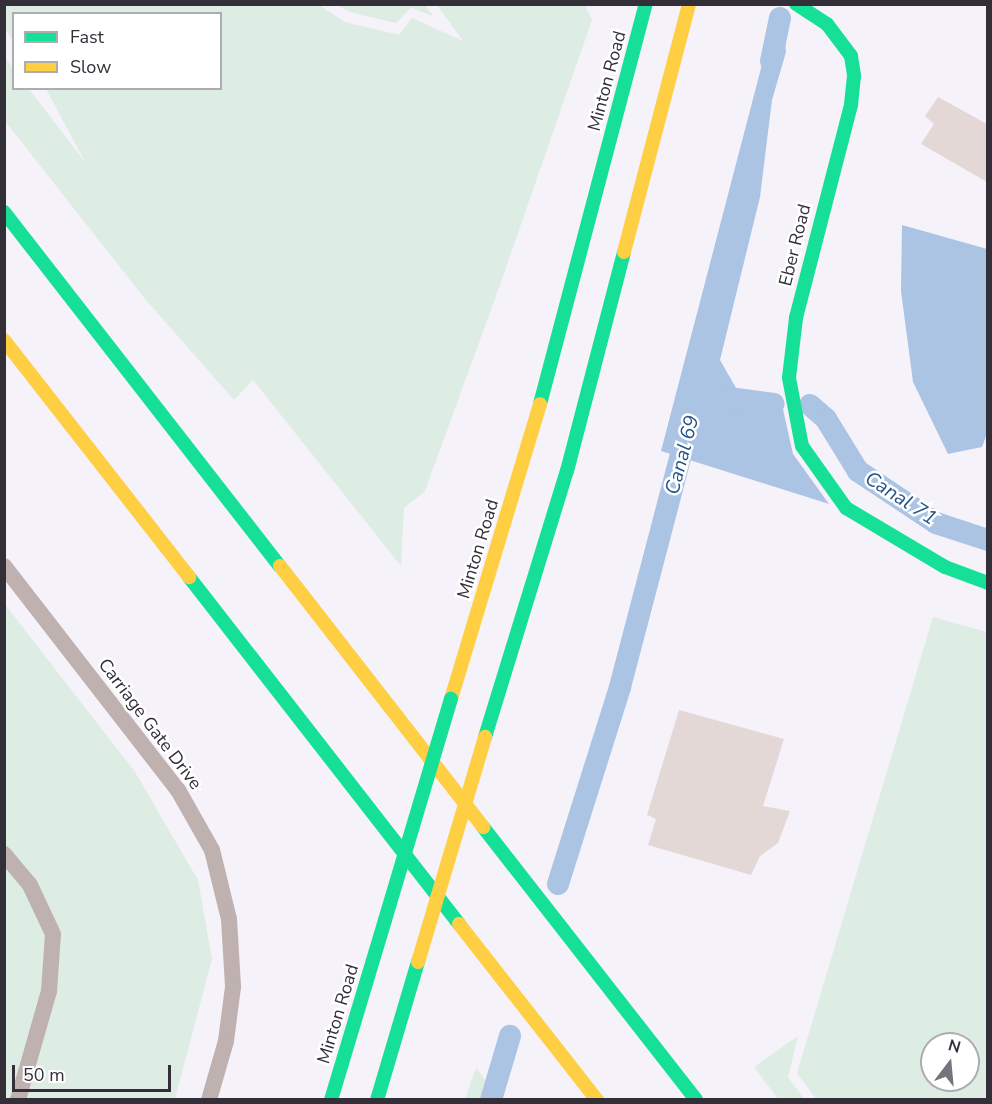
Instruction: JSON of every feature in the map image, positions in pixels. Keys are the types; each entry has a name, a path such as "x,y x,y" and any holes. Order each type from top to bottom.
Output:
{"main road":[{"name":"Minton Road","path":"331,1100 528,450 646,4"},
{"path":"377,1100 567,471 689,4"},
{"name":"Eber Road","path":"796,4 827,24 851,56 854,76 851,105 804,274 789,378 802,446 846,508 945,567 987,583"},
{"path":"4,212 696,1100"},
{"path":"4,340 597,1100"}],"street":[{"name":"Carriage Gate Drive","path":"4,566 178,790 212,850 229,919 233,987 226,1041 209,1100"},
{"path":"4,854 30,885 53,934 49,991 18,1100"}],"shaded area":[{"path":"5,4 319,5 345,22 399,35 412,18 463,41 437,5 585,5 592,20 500,285 425,491 404,508 401,566 253,380 234,400 145,299 5,121 5,57 12,68 12,90 30,90 85,162 47,90 222,90 222,12 12,12 12,40 5,29"},
{"path":"338,5 425,5 433,16 411,8 396,23 349,12"},
{"path":"4,603 135,772 198,880 212,959 175,1099 5,1099"},
{"path":"933,617 987,632 987,1099 816,1099 797,1073"},
{"path":"798,1036 788,1077 804,1099 778,1099 754,1067"},
{"path":"476,1068 501,1099 465,1099"}],"water":[{"path":"771,30 784,34 786,52 772,100 760,197 720,360 740,395 754,404 780,396 793,454 829,504 661,451"},
{"path":"902,225 987,249 988,431 982,447 948,454 913,382 901,291"}],"building":[{"path":"938,97 987,124 987,182 921,144 934,124 925,116"},
{"path":"679,710 784,739 763,806 790,811 778,843 760,856 751,875 648,845 656,819 647,815"}],"waterway":[{"name":"Canal 69","path":"771,61 780,18"},
{"name":"Canal 71","path":"721,397 774,404"},
{"name":"Canal 71","path":"810,405 826,419 858,471 936,523 988,540"},
{"name":"Canal 69","path":"558,884 620,687 688,427"},
{"name":"Canal 69","path":"491,1100 510,1036"}],"traffic: fast":[{"path":"540,404 646,4"},
{"path":"796,4 827,24 851,56 854,76 851,105 796,318 789,378 802,446 846,508 945,567 988,583"},
{"path":"4,212 280,566"},
{"path":"485,737 567,471 624,252"},
{"path":"189,577 459,924"},
{"path":"385,920 451,699"},
{"path":"483,827 696,1100"},
{"path":"331,1100 385,920"},
{"path":"377,1100 418,962"}],"traffic: slow":[{"path":"624,252 689,4"},
{"path":"4,340 189,577"},
{"path":"451,699 540,404"},
{"path":"280,566 483,827"},
{"path":"418,962 485,737"},
{"path":"459,924 597,1100"}]}
